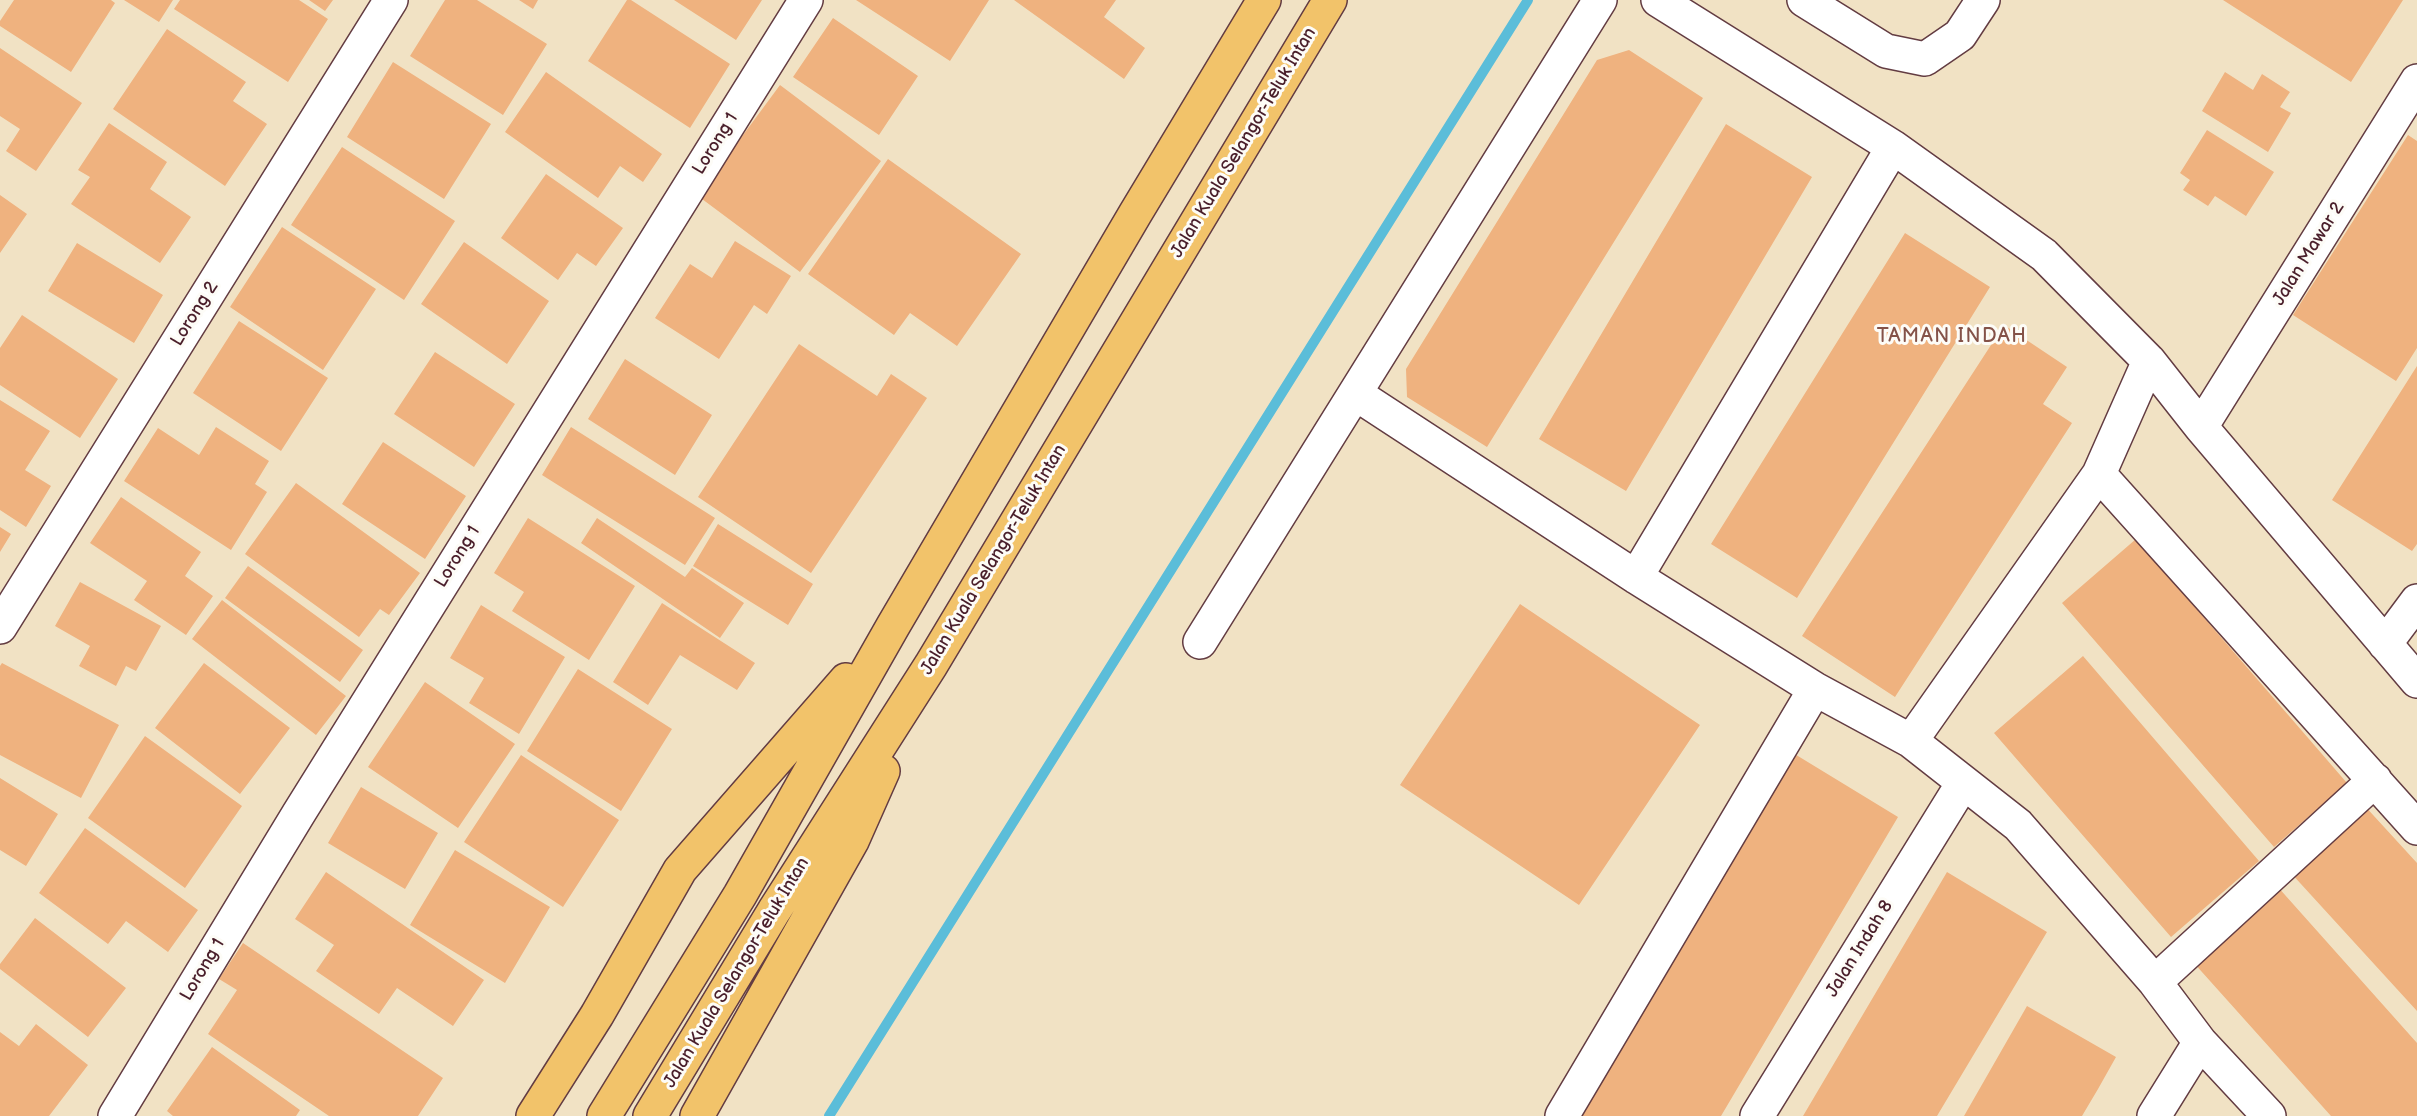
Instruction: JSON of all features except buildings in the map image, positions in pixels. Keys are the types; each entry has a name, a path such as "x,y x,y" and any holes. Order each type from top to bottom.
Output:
{"highway":[{"name":"Jalan Kuala Selangor-Teluk Intan","path":"604,1116 740,895 892,626 1264,0"},
{"name":"Jalan Kuala Selangor-Teluk Intan","path":"650,1116 774,911 931,666 1330,0"},
{"path":"533,1116 597,1015 680,870 892,626"},
{"path":"697,1116 852,841 931,666"}],"street":[{"name":"Lorong 2","path":"0,627 391,0"},
{"name":"Lorong 1","path":"115,1116 311,793 806,0"},
{"path":"1200,642 1600,0"},
{"path":"1658,0 1893,147 2044,255 2149,361 2201,427 2417,681"},
{"path":"1804,0 1886,51 1925,59 1960,36 1983,0"},
{"name":"Jalan Mawar 2","path":"2201,427 2406,121 2417,81"},
{"path":"1636,577 1893,147"},
{"path":"1911,741 2099,474 2149,361"},
{"path":"1356,394 1636,577 1815,689 1911,741 2018,825 2155,982 2200,1041 2269,1116"},
{"path":"2099,474 2417,828"},
{"path":"2385,644 2417,601"},
{"path":"1562,1116 1815,689"},
{"path":"2155,982 2375,780"},
{"name":"Jalan Indah 8","path":"1757,1116 1963,783"},
{"path":"2154,1116 2200,1041"}],"waterway":[{"path":"829,1116 1528,0"}],"district":[{"name":"TAMAN INDAH","path":"1952,337"}]}
